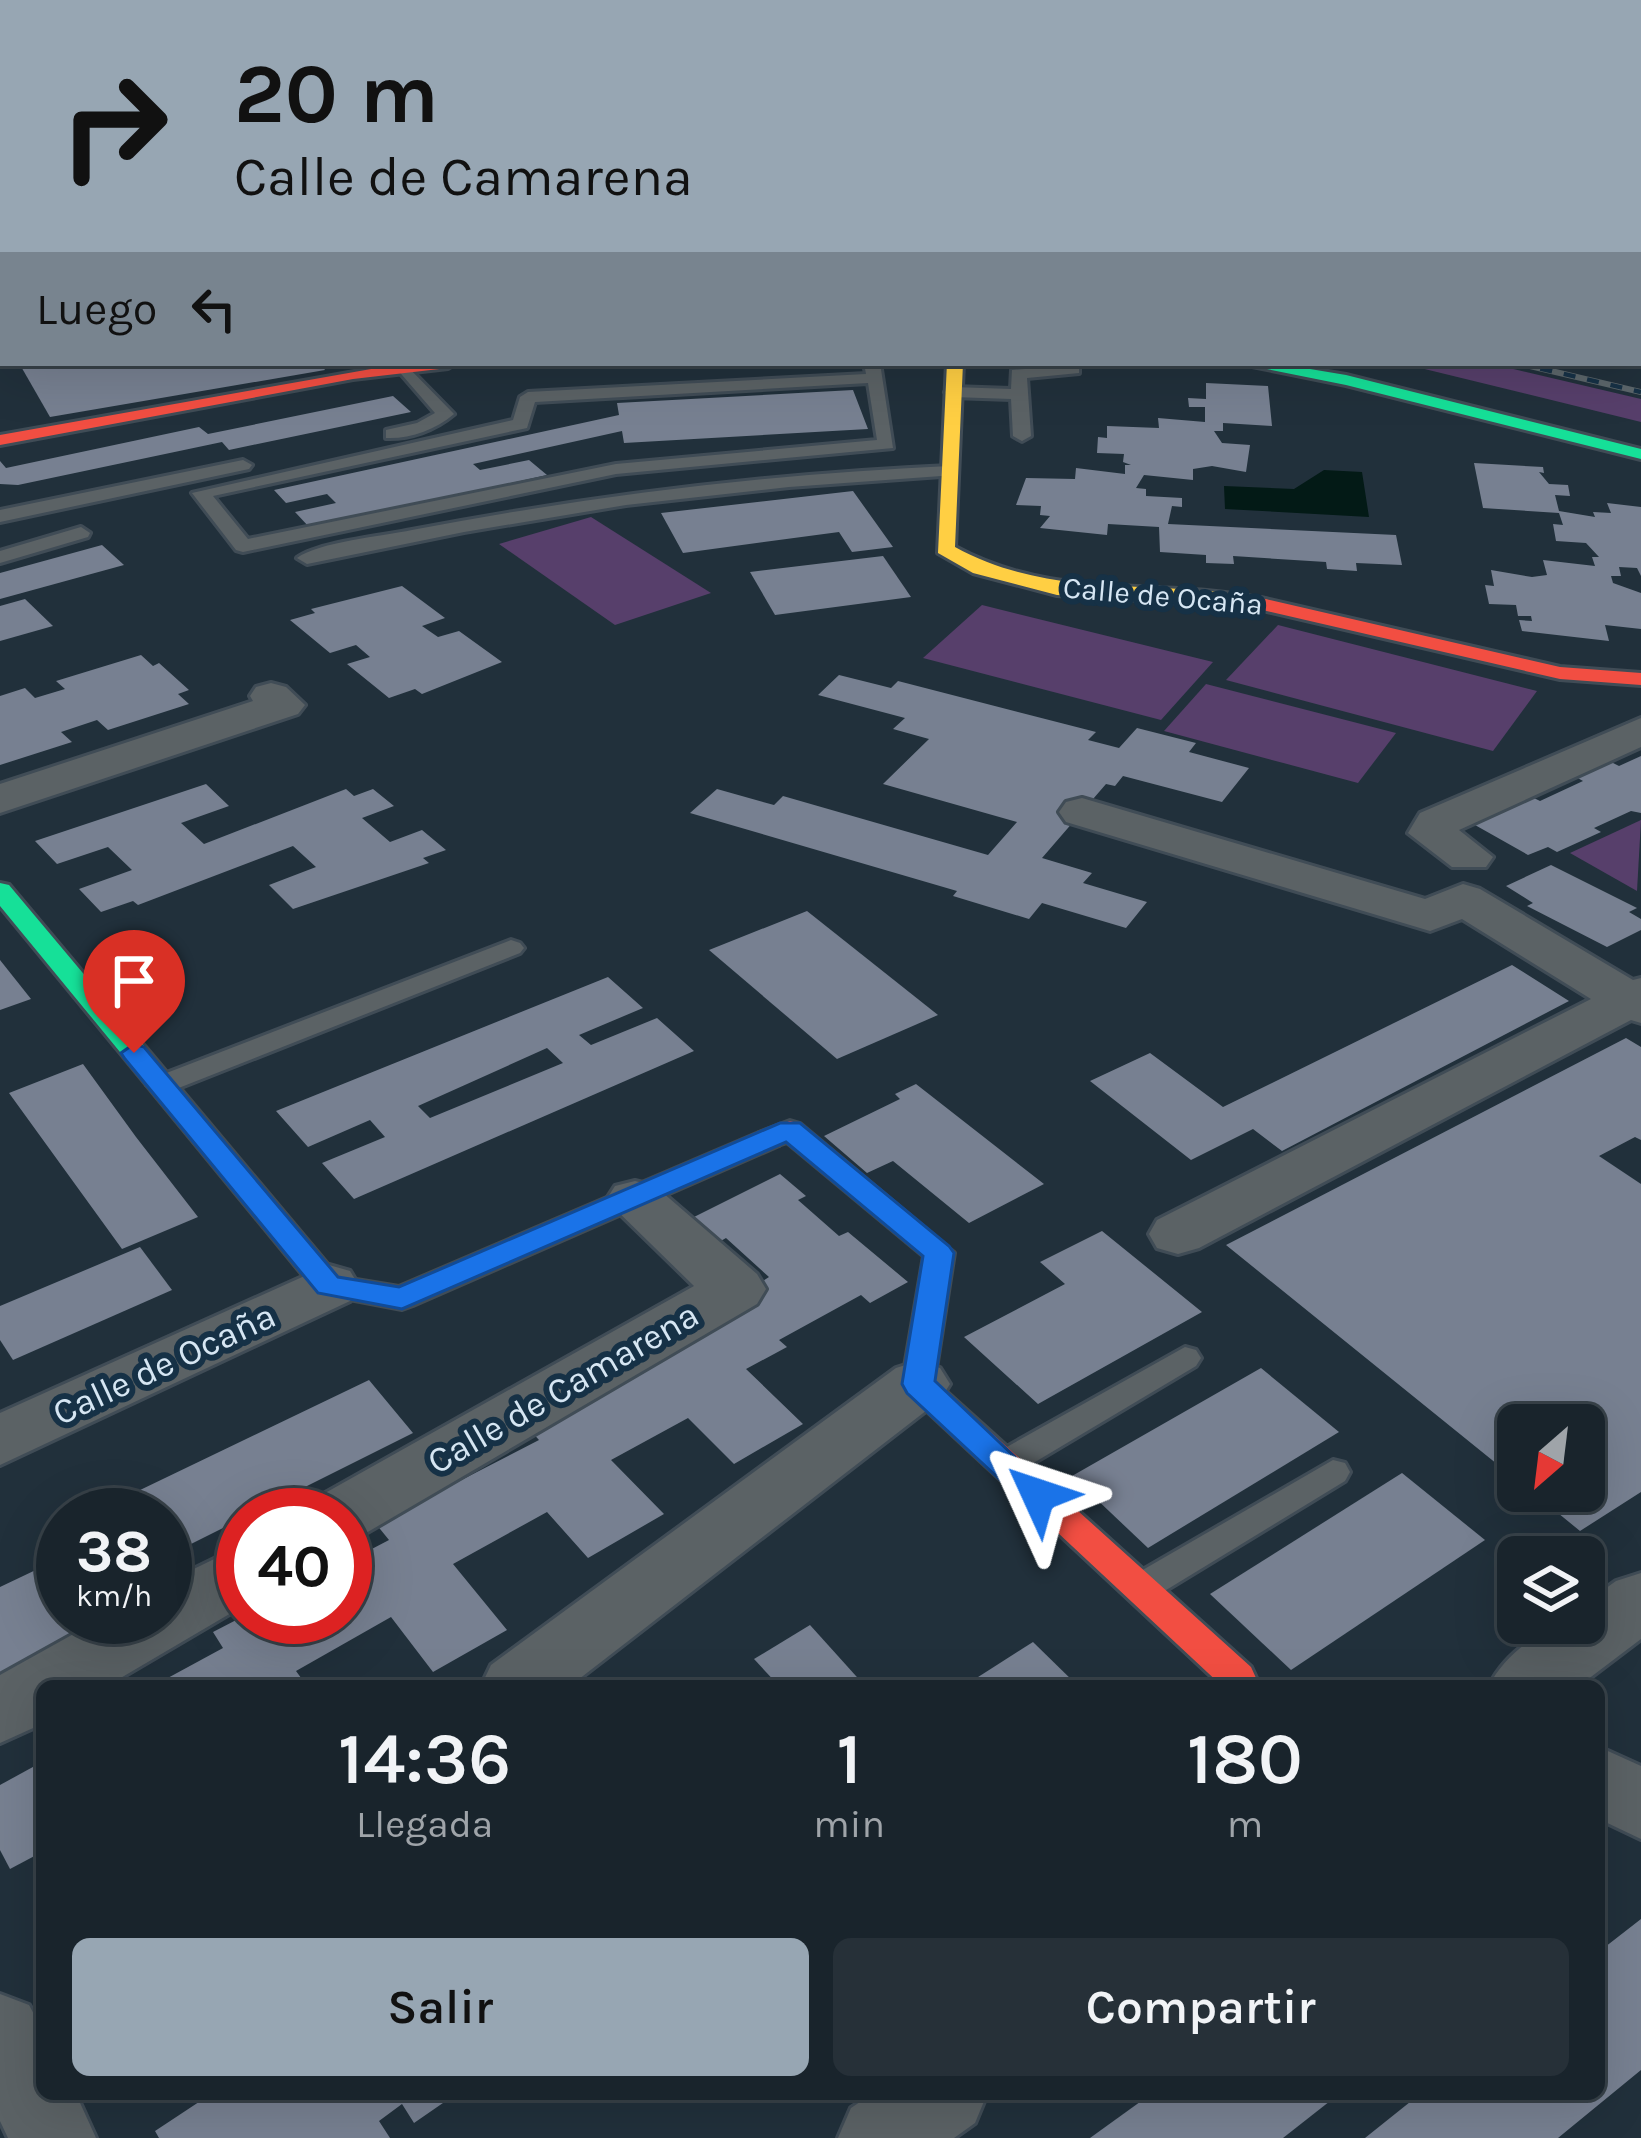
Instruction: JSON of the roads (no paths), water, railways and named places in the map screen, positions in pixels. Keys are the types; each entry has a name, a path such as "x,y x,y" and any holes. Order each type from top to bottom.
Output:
{"street":[{"path":"5,432 353,369 422,366"},
{"name":"Calle de Ocaña","path":"955,366 945,549 965,566 1003,579 1193,594 1283,608 1558,673 1609,681 1641,679"},
{"path":"1263,366 1346,380 1641,454"},
{"path":"0,800 283,704 271,696"},
{"path":"1469,857 1431,832 1436,823 1641,731"},
{"path":"1082,812 1430,916 1463,899 1637,1000"},
{"path":"0,890 328,1286 402,1298 790,1130 939,1253 918,1384 526,1680"},
{"path":"1178,1234 1637,1000"},
{"name":"Calle de Camarena","path":"372,1498 736,1289 634,1200"},
{"name":"Calle de Ocaña","path":"0,1441 328,1286"},
{"path":"918,1384 1238,1678"},
{"path":"1533,1680 1641,1600"},
{"path":"55,1680 118,1644"},
{"path":"0,1712 36,1691"},
{"path":"1605,1783 1641,1806"},
{"path":"16,2033 36,2091"},
{"path":"39,2100 52,2138"},
{"path":"881,2138 936,2100"}],"lane":[{"path":"0,516 423,427 445,414 404,368"},
{"path":"873,370 887,443 616,469 243,546 201,493 521,424 528,397 873,370"},
{"path":"1022,436 1018,374 1073,370"},
{"path":"953,392 1019,394"},
{"path":"307,558 515,516 884,473 949,471"},
{"path":"0,557 81,533"},
{"path":"161,1085 511,948"},
{"path":"1004,1464 1185,1358"},
{"path":"1140,1588 1333,1472"}],"railway":[{"path":"1530,366 1641,392"}]}
